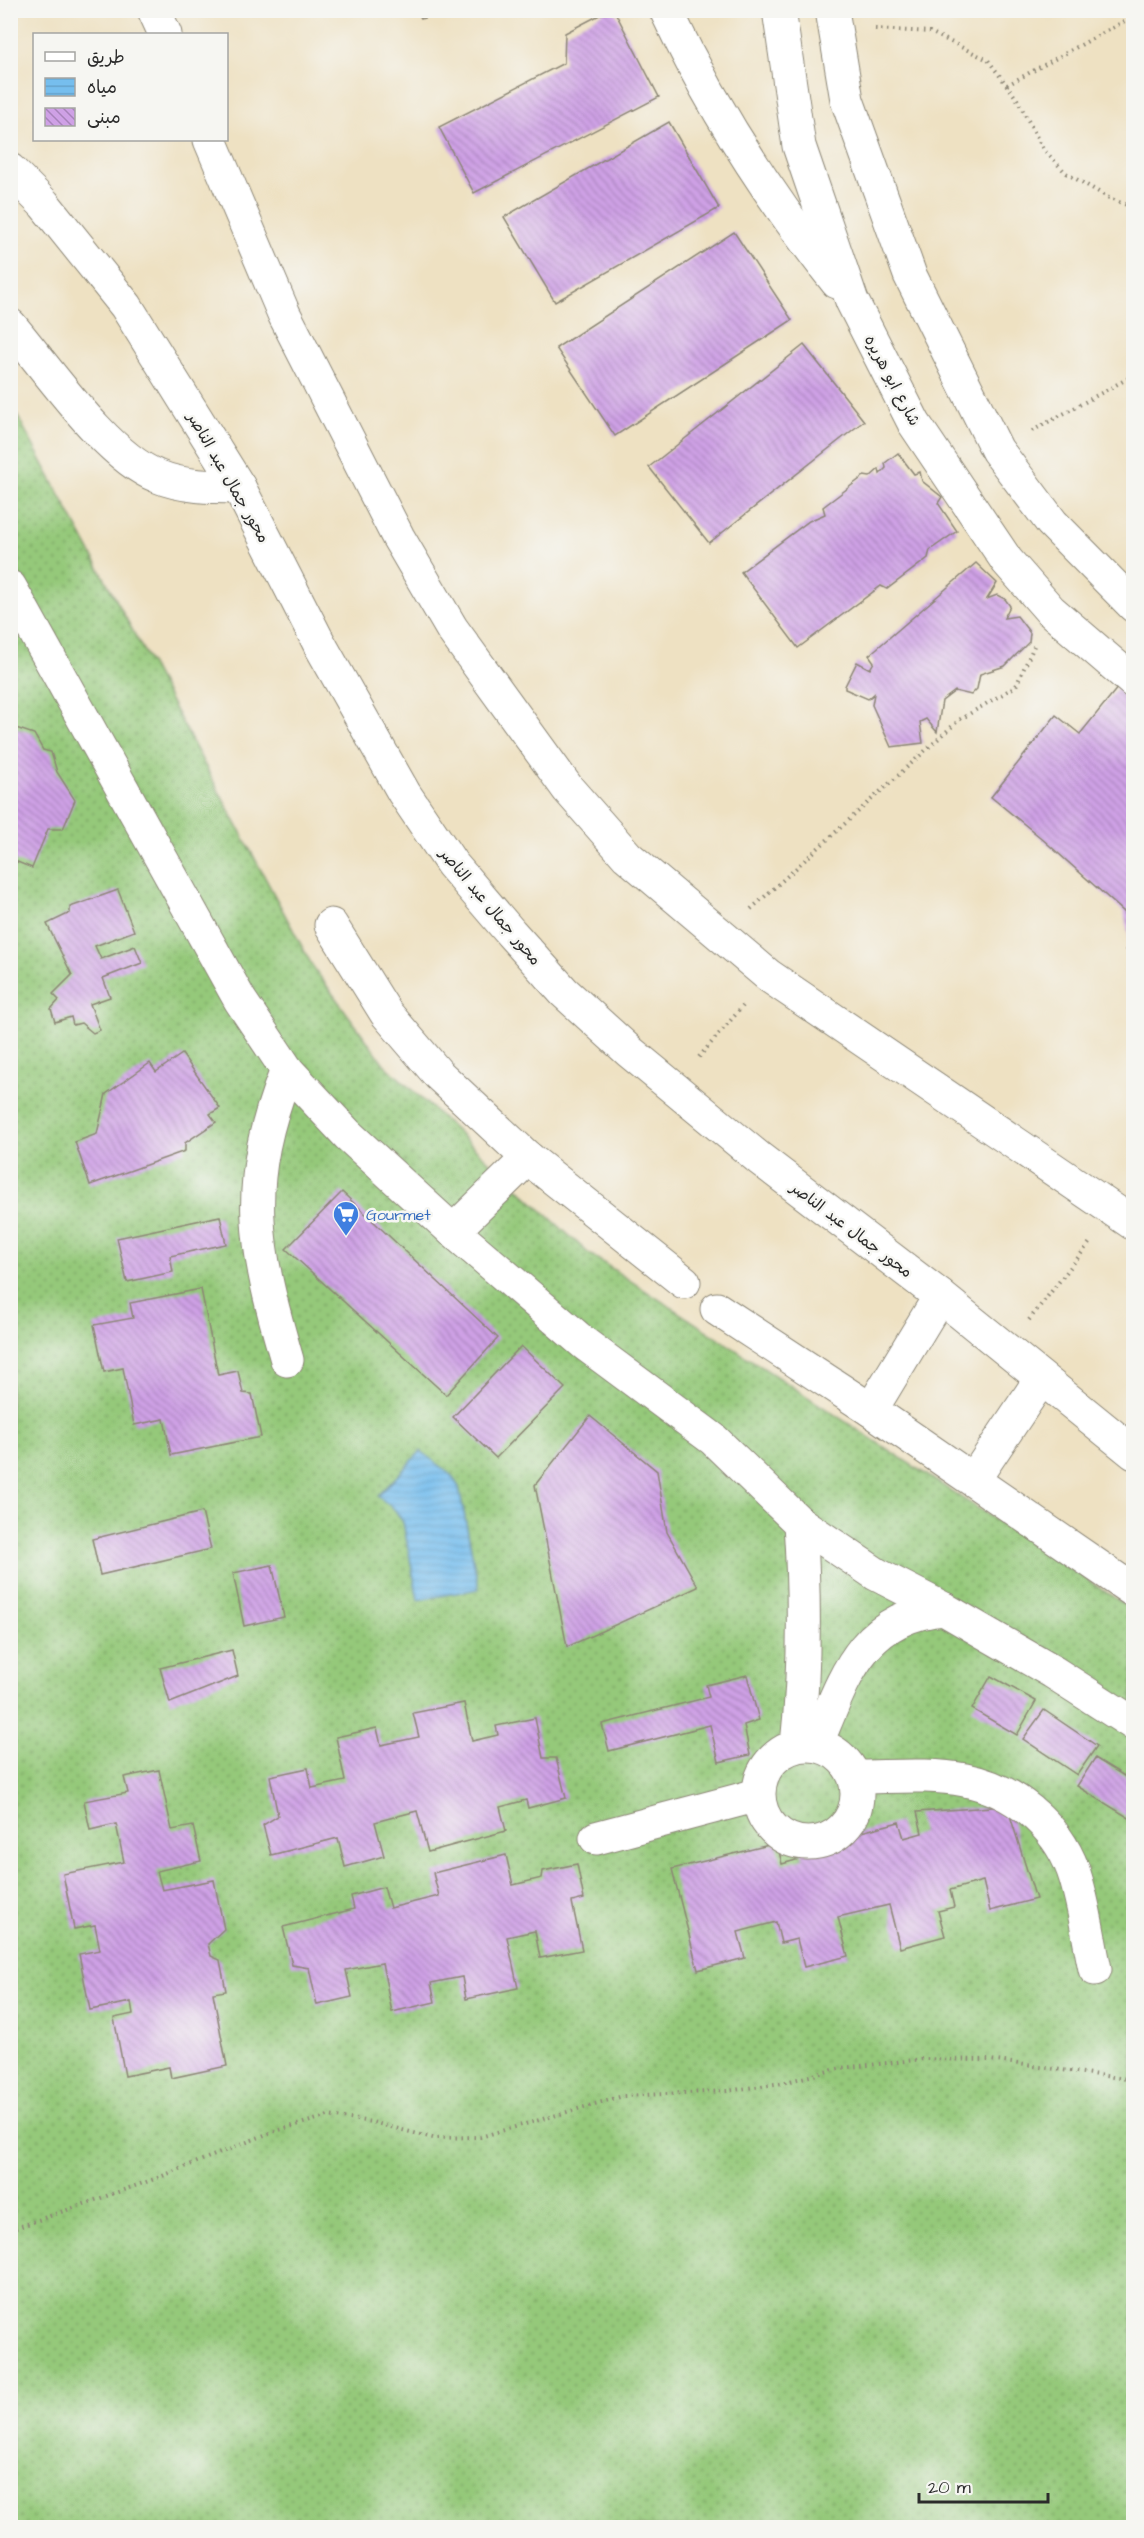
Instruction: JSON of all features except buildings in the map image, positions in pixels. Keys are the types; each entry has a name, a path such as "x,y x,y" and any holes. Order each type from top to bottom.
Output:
{"street":[{"path":"666,10 696,75 782,210 852,301"},
{"name":"شارع ابو هريره","path":"779,10 799,146 852,301 914,423 1007,561 1050,610 1134,682"},
{"path":"834,22 847,100 910,275 997,450 1052,523 1134,606"},
{"path":"210,141 284,314 398,537 452,629 522,728 583,806 627,856 769,976 1124,1218"},
{"name":"محور جمال عبد الناصر","path":"10,170 44,204 126,306 239,487 359,716 404,793 452,864 564,992 673,1088 760,1159 940,1296 1134,1453"},
{"path":"10,325 101,434 117,451 136,465 157,476 180,483 239,487"},
{"path":"10,587 240,1000 287,1070 348,1135 453,1231 591,1350 713,1439 800,1523 876,1574 944,1609 1053,1672 1134,1724"},
{"path":"331,925 373,995 399,1031 439,1075 528,1158 684,1282"},
{"path":"287,1070 264,1140 255,1214 261,1260 287,1360"},
{"path":"453,1231 528,1158"},
{"path":"871,1410 940,1296"},
{"path":"717,1309 974,1479 1134,1591"},
{"path":"974,1479 1041,1379"},
{"path":"800,1523 807,1745"},
{"path":"807,1745 852,1664 872,1639 887,1626 905,1617 923,1610 944,1609"},
{"path":"807,1745 840,1756 855,1777 858,1801 848,1824 829,1839 805,1844 781,1836 764,1819 758,1795 763,1773 777,1755 807,1745"},
{"path":"855,1777 965,1780 1000,1791 1031,1810 1056,1838 1073,1870 1095,1969"},
{"path":"596,1838 758,1795"}],"path":[{"path":"1006,85 1134,16"},
{"path":"834,22 870,29 930,32 988,60 1017,99 1043,149 1066,173 1134,208"},
{"path":"997,450 1134,375"},
{"path":"721,936 959,720 1016,686 1050,610"},
{"path":"673,1088 769,976"},
{"path":"1006,1349 1124,1218"},
{"path":"10,2230 160,2177 272,2132 328,2116 372,2122 433,2138 480,2137 623,2096 726,2091 782,2083 841,2068 924,2059 990,2060 1134,2080"}],"green space":[{"path":"10,402 313,967 384,1064 588,1253 1133,1610 1133,2527 11,2527"}],"water":[{"path":"421,1451 451,1475 459,1487 479,1589 418,1600 403,1522 395,1510 378,1496"}],"place":[{"name":"Gourmet","path":"346,1237"}]}
